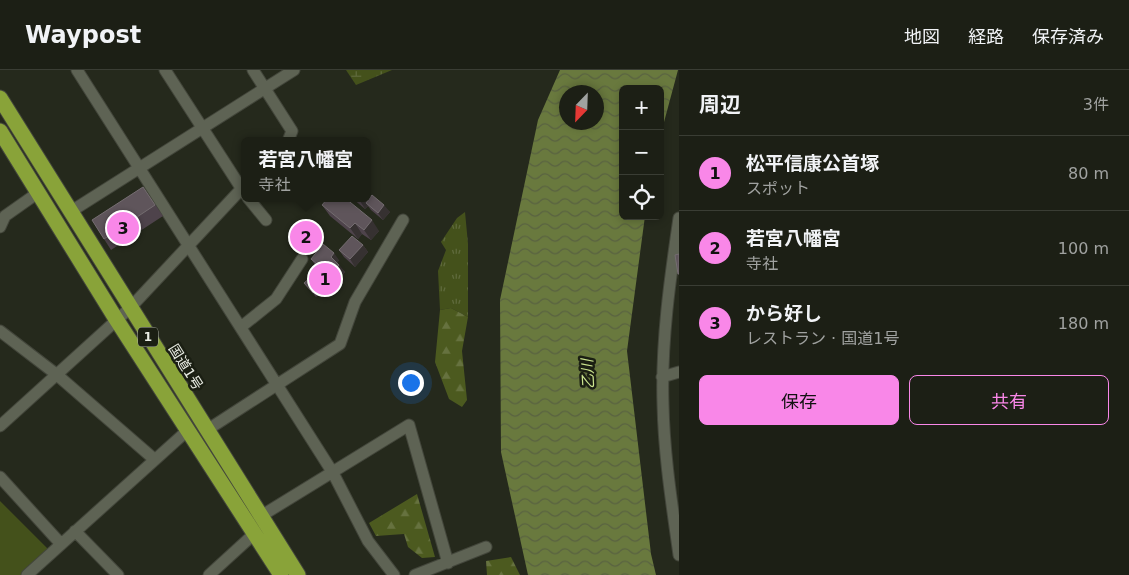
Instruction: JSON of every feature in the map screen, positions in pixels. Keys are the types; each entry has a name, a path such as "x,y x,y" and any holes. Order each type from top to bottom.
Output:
{"highway":[{"name":"国道1号","path":"0,98 298,575"},
{"name":"1","path":"0,131 116,319 281,575"}],"street":[{"path":"77,70 333,473 368,541 394,575"},
{"path":"165,70 201,128 241,186"},
{"path":"253,70 292,131 290,137"},
{"path":"70,212 294,70"},
{"path":"0,227 6,216 39,192"},
{"path":"0,426 130,308 188,245 241,196"},
{"path":"252,202 266,220"},
{"path":"679,218 668,300 662,377 674,482 679,556"},
{"path":"207,430 340,344 355,302 403,220"},
{"path":"241,326 276,299 302,259"},
{"path":"0,331 56,374 154,460"},
{"path":"662,377 679,372"},
{"path":"261,516 409,425 448,563"},
{"path":"27,575 188,430"},
{"path":"0,477 61,544"},
{"path":"76,531 118,575"},
{"path":"209,575 255,533"},
{"path":"416,575 486,547"}],"green space":[{"path":"346,70 392,70 356,85"},
{"path":"465,212 468,244 468,317 451,308 440,310 438,271 446,250 441,242 457,218"},
{"path":"451,308 468,317 462,351 467,400 462,407 449,399 435,362 440,310"},
{"path":"417,494 435,557 422,558 408,547 404,534 376,536 369,523"},
{"path":"0,501 48,549 21,575 0,575"},
{"path":"511,557 520,575 487,575 486,561"}],"water":[{"name":"乙川","path":"560,70 678,70 664,122 664,85 619,85 619,220 644,220 627,351 651,554 656,575 528,575 501,452 500,300 538,120"}],"building":[{"path":"143,187 155,205 104,239 92,220"},
{"path":"372,195 384,205 378,213 366,203 371,202"},
{"path":"325,202 350,202 372,220 364,230 355,223 350,228 322,205"},
{"path":"352,236 363,245 350,259 339,250"},
{"path":"323,244 334,253 331,257 339,265 334,271 325,264 322,268 311,259"},
{"path":"679,254 679,274 678,274 675,255"},
{"path":"313,275 322,285 313,293 304,283"}],"place":[{"name":"から好し","path":"123,228"},
{"name":"若宮八幡宮","path":"306,237"},
{"name":"松平信康公首塚","path":"325,279"}]}
